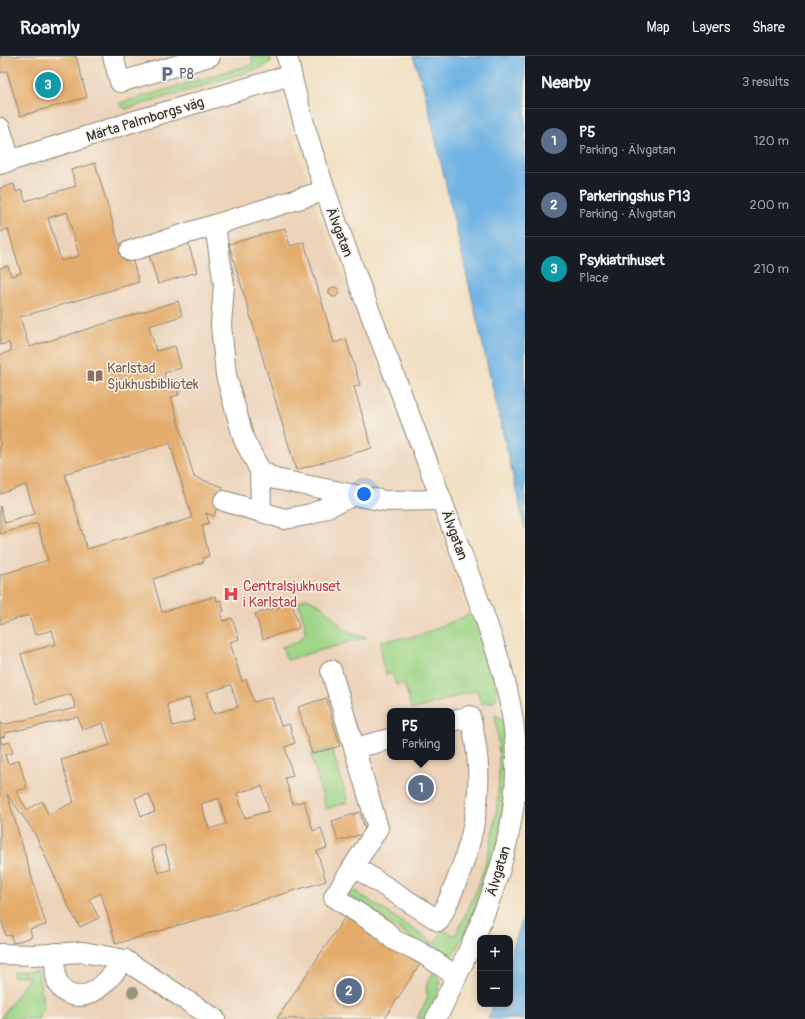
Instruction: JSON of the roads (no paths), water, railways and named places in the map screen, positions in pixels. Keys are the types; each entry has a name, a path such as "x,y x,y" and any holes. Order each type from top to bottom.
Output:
{"street":[{"path":"113,56 120,82 210,56"},
{"name":"Älvgatan","path":"287,56 324,191 442,500 503,673 511,701 516,772 512,822 504,860 492,895 436,1019"},
{"name":"Märta Palmborgs väg","path":"5,162 134,121 291,75"},
{"path":"0,128 5,162"},
{"path":"130,252 324,191"},
{"path":"215,226 224,286 221,324 226,375 244,440 260,470 261,511"},
{"path":"260,470 276,479 385,501 442,500"},
{"path":"224,501 285,519 311,514 355,495"},
{"path":"331,670 378,828 355,867 334,897 386,931 404,946 413,948 456,976"},
{"path":"355,867 439,920 457,883 472,835 478,782 477,756 470,716 455,720"},
{"path":"355,748 387,740"},
{"path":"0,954 34,955 83,952 125,960 187,1011 215,1019"},
{"path":"56,953 57,983 62,990 75,996 82,997 96,990 125,960"}],"water":[{"path":"413,56 525,56 525,529 425,93"},
{"path":"525,912 525,1019 488,1019 493,1007 513,1007 513,947"}],"place":[{"name":"P8","path":"167,74"},
{"name":"Psykiatrihuset","path":"48,85"},
{"name":"Karlstad Sjukhusbibliotek","path":"95,376"},
{"name":"Centralsjukhuset i Karlstad","path":"231,594"},
{"name":"P5","path":"421,788"},
{"name":"Parkeringshus P13","path":"349,991"}]}
